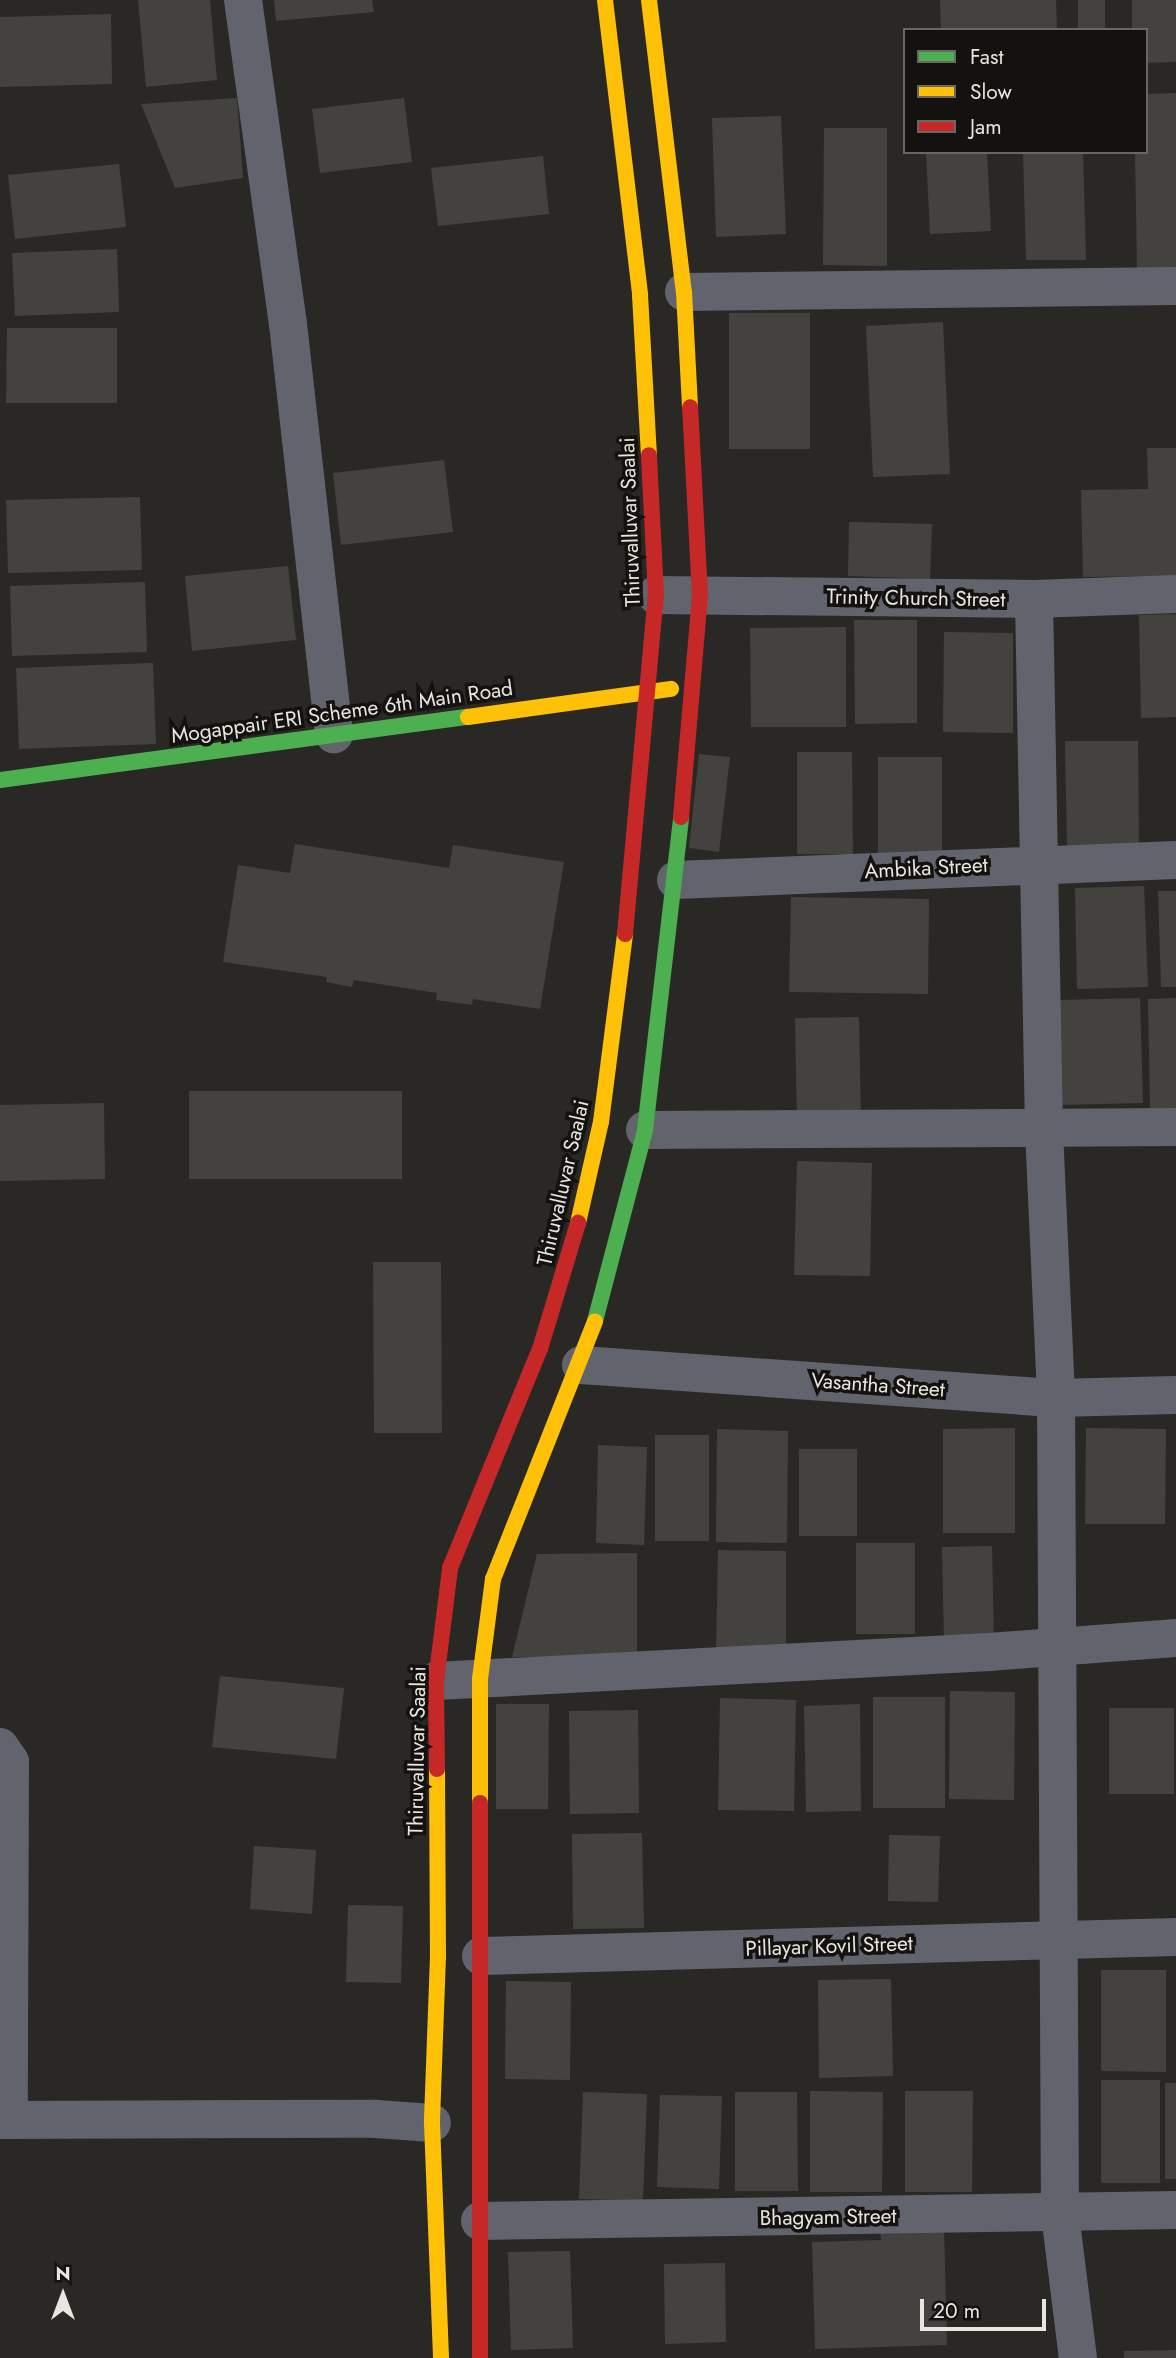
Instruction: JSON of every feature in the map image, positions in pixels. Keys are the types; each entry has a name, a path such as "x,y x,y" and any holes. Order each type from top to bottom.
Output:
{"main road":[{"name":"Thiruvalluvar Saalai","path":"441,2358 432,2123 438,1956 436,1681 450,1568 540,1349 571,1252 601,1122 632,876 656,594 640,295 605,0"},
{"path":"480,2358 480,1679 493,1579 581,1365 613,1263 645,1130 676,880 690,687 700,596 684,292 649,0"},
{"name":"Mogappair ERI Scheme 6th Main Road","path":"0,780 690,687"}],"street":[{"path":"243,0 288,324 334,734"},
{"path":"684,292 1176,286"},
{"name":"Trinity Church Street","path":"656,594 1034,599 1176,594"},
{"path":"1034,599 1042,863 1044,1131 1056,1398 1060,2214 1078,2358"},
{"name":"Ambika Street","path":"676,880 1042,863 1176,860"},
{"path":"645,1130 1044,1131 1176,1127"},
{"name":"Vasantha Street","path":"581,1365 1056,1398 1176,1395"},
{"path":"436,1681 1176,1638"},
{"path":"0,1747 10,1762 6,1885 5,2120 376,2119 432,2123"},
{"name":"Pillayar Kovil Street","path":"481,1956 1176,1937"},
{"name":"Bhagyam Street","path":"480,2221 1060,2214 1176,2210"}],"building":[{"path":"138,0 210,0 217,80 146,87"},
{"path":"274,0 372,0 374,12 276,21"},
{"path":"940,0 1056,0 1057,28 941,28"},
{"path":"1078,0 1105,0 1105,28 1078,28"},
{"path":"1132,0 1176,0 1176,62 1148,63 1148,28 1132,28"},
{"path":"111,14 112,84 0,87 0,17"},
{"path":"1176,93 1176,268 1137,269 1135,154 1148,154 1148,94"},
{"path":"237,98 243,178 175,188 141,104"},
{"path":"404,98 412,162 320,173 312,109"},
{"path":"781,116 786,234 716,237 712,118"},
{"path":"824,128 887,128 887,266 823,265"},
{"path":"926,154 987,154 991,231 930,234"},
{"path":"1023,154 1083,154 1086,260 1026,260"},
{"path":"543,156 549,214 438,226 431,168"},
{"path":"119,164 126,227 15,239 8,175"},
{"path":"117,249 119,312 15,316 12,253"},
{"path":"729,313 810,313 810,449 729,449"},
{"path":"943,322 950,474 873,477 866,326"},
{"path":"7,328 117,328 117,403 6,403"},
{"path":"1147,448 1176,448 1176,576 1083,577 1081,490 1148,489"},
{"path":"444,460 453,532 341,545 333,473"},
{"path":"140,497 142,570 8,573 6,500"},
{"path":"849,522 932,524 930,579 848,576"},
{"path":"288,566 296,640 192,651 185,576"},
{"path":"145,582 147,652 12,656 10,586"},
{"path":"1176,614 1176,717 1141,718 1139,615"},
{"path":"854,620 917,620 917,723 855,724"},
{"path":"846,627 846,727 751,727 750,628"},
{"path":"944,632 1013,633 1013,733 943,732"},
{"path":"153,663 156,744 19,749 16,668"},
{"path":"1065,741 1138,741 1139,845 1067,846"},
{"path":"797,752 852,752 853,854 797,854"},
{"path":"699,754 730,757 719,852 689,848"},
{"path":"878,757 942,757 942,857 878,857"},
{"path":"295,844 449,868 453,845 564,862 540,1009 473,999 472,1005 436,1000 437,993 354,980 352,987 326,982 327,977 223,962 238,865 290,873"},
{"path":"1144,886 1148,987 1077,989 1075,888"},
{"path":"1158,891 1176,891 1176,987 1161,987"},
{"path":"791,897 929,899 928,994 789,992"},
{"path":"1140,998 1143,1103 1062,1105 1059,1000"},
{"path":"1176,998 1176,1108 1150,1108 1148,999"},
{"path":"859,1017 861,1123 797,1124 795,1018"},
{"path":"189,1091 402,1091 402,1179 189,1179"},
{"path":"104,1103 105,1179 0,1181 0,1105"},
{"path":"797,1161 872,1163 870,1276 794,1275"},
{"path":"373,1262 441,1262 442,1433 374,1433"},
{"path":"1015,1428 1015,1533 943,1533 943,1429"},
{"path":"1086,1428 1166,1429 1165,1524 1085,1524"},
{"path":"717,1429 788,1431 787,1543 716,1542"},
{"path":"655,1435 709,1435 709,1541 655,1541"},
{"path":"598,1445 647,1447 644,1545 596,1543"},
{"path":"799,1449 857,1449 857,1536 799,1536"},
{"path":"856,1543 915,1543 915,1634 856,1634"},
{"path":"992,1546 994,1642 944,1643 942,1547"},
{"path":"718,1550 786,1551 786,1654 716,1652"},
{"path":"637,1553 637,1657 512,1657 537,1554"},
{"path":"220,1676 344,1688 336,1759 212,1747"},
{"path":"950,1691 1015,1692 1014,1800 949,1799"},
{"path":"873,1697 945,1697 945,1808 873,1808"},
{"path":"720,1698 796,1700 794,1811 718,1810"},
{"path":"496,1704 549,1704 548,1809 496,1809"},
{"path":"860,1704 861,1811 806,1812 804,1706"},
{"path":"1109,1708 1174,1708 1174,1794 1109,1794"},
{"path":"638,1710 639,1813 570,1814 569,1711"},
{"path":"642,1833 644,1928 573,1929 572,1834"},
{"path":"889,1835 940,1836 938,1902 888,1901"},
{"path":"254,1846 316,1850 312,1914 250,1909"},
{"path":"348,1905 403,1906 401,1983 346,1982"},
{"path":"1101,1970 1166,1970 1166,2072 1101,2071"},
{"path":"891,1979 893,2076 819,2078 818,1980"},
{"path":"506,1981 571,1982 570,2080 505,2079"},
{"path":"1101,2080 1160,2080 1160,2183 1101,2183"},
{"path":"1165,2083 1176,2083 1176,2179 1165,2179"},
{"path":"810,2091 883,2092 882,2192 810,2192"},
{"path":"905,2091 973,2091 972,2192 905,2192"},
{"path":"583,2092 647,2094 643,2201 579,2199"},
{"path":"735,2092 797,2092 798,2191 735,2191"},
{"path":"660,2095 722,2096 719,2189 657,2187"},
{"path":"944,2226 947,2345 815,2349 812,2242 881,2240 880,2228"},
{"path":"570,2251 573,2348 511,2350 508,2252"},
{"path":"725,2263 726,2342 665,2344 664,2264"},
{"path":"1176,2350 1176,2358 1124,2358 1124,2351"}],"traffic: fast":[{"path":"0,780 468,717"},
{"path":"595,1321 645,1130 681,817"}],"traffic: slow":[{"path":"605,0 640,295 649,455"},
{"path":"649,0 684,292 690,407"},
{"path":"468,717 671,689"},
{"path":"578,1223 601,1122 625,934"},
{"path":"480,1803 480,1679 493,1579 595,1321"},
{"path":"437,1769 438,1956 432,2123 441,2358"}],"traffic: jam":[{"path":"681,817 700,596 690,407"},
{"path":"625,934 656,595 649,455"},
{"path":"437,1769 436,1681 450,1568 540,1349 578,1223"},
{"path":"480,1803 480,2358"}]}
